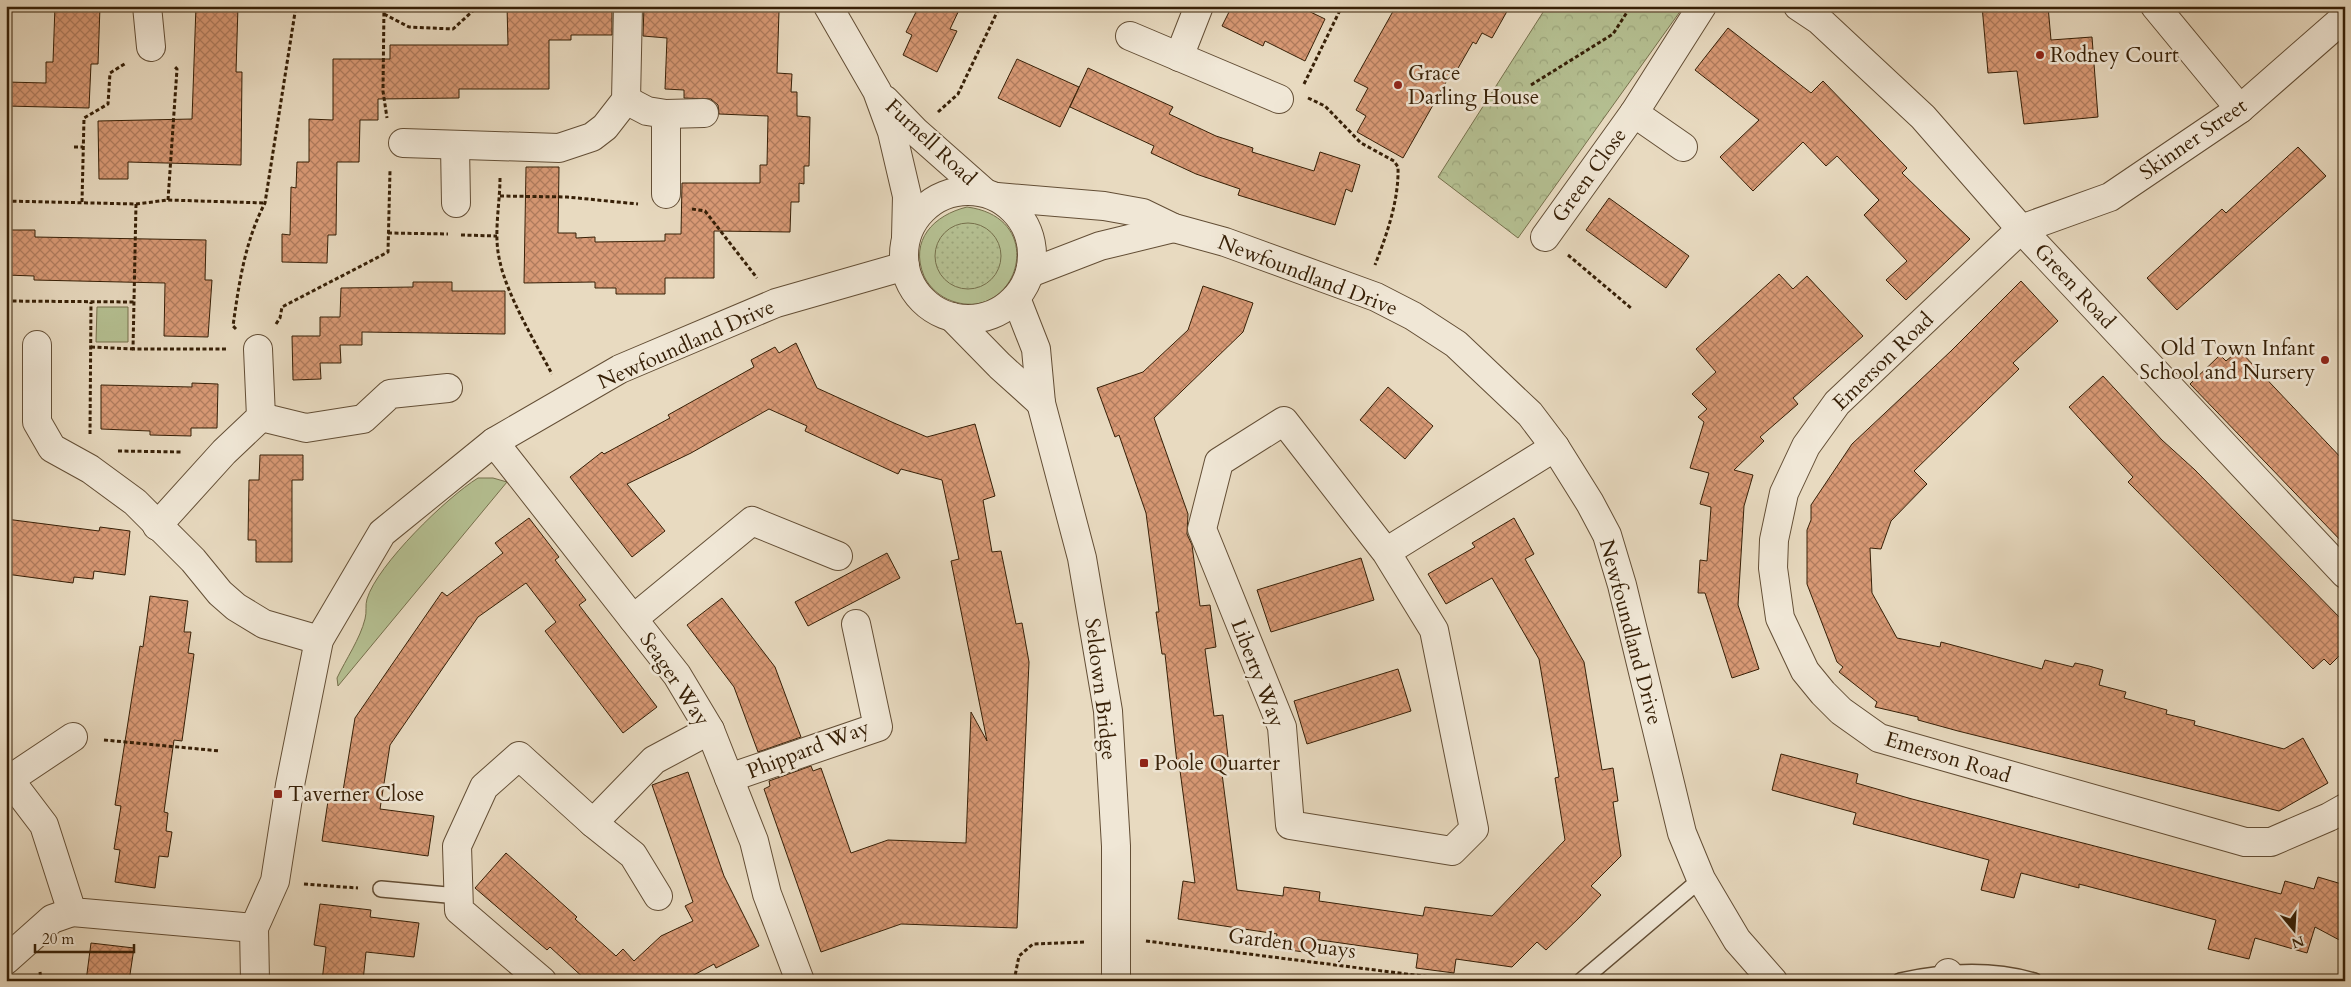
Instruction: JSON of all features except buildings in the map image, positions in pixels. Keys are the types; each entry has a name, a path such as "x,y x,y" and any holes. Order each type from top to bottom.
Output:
{"street":[{"path":"148,6 150,47"},
{"path":"397,142 455,146 559,148 576,144 592,137 605,127 626,100 628,6"},
{"name":"Furnell Road","path":"828,6 877,91 892,132 907,196 906,237"},
{"path":"1179,56 1199,6"},
{"name":"Green Close","path":"1545,237 1634,113 1702,6"},
{"name":"Green Road","path":"1798,6 1819,20 1923,117 2021,229 2345,574"},
{"path":"2155,6 2240,108"},
{"name":"Skinner Street","path":"2021,229 2110,197 2240,108 2345,17"},
{"path":"1130,36 1179,56 1290,96"},
{"name":"Furnell Road","path":"877,91 915,131 991,195"},
{"path":"626,100 647,111 666,114 704,113"},
{"name":"Green Close","path":"1634,113 1683,147"},
{"path":"666,114 666,200"},
{"path":"455,146 456,203"},
{"name":"Newfoundland Drive","path":"991,195 1009,205 1020,216 1027,229 1032,243 1030,272 1016,298 1003,309 988,316 964,319 940,313 920,298 913,289 905,266 906,237 913,222 936,199 951,193 968,191 1143,213 1174,228 1224,242 1363,293 1413,316 1456,344 1530,414 1555,447 1590,503 1607,535 1622,585 1682,833 1701,879 1737,940 1773,981"},
{"name":"Newfoundland Drive","path":"1030,272 1100,246 1174,228"},
{"name":"Emerson Road","path":"2021,229 1837,404 1806,446 1784,493 1774,540 1775,583 1780,618 1786,635 1805,671 1841,711 1880,738 2245,842 2271,842 2340,817"},
{"name":"Newfoundland Drive","path":"255,981 254,928 275,881 290,785 318,640 382,533 494,442 620,369 776,303 905,266"},
{"name":"Seldown Bridge","path":"1016,298 1036,349 1041,403 1082,558 1108,711 1116,846 1116,981"},
{"path":"952,317 1000,366 1041,403"},
{"path":"37,345 37,422 52,448 90,460 193,560 220,593 236,607 264,624 318,640"},
{"path":"157,526 224,452 261,417 258,349"},
{"path":"261,417 306,428 316,427 364,419 390,394 448,388"},
{"name":"Liberty Way","path":"1284,421 1386,552 1434,630 1474,829 1452,850 1290,825 1282,727 1202,529 1219,462 1284,421"},
{"name":"Seager Way","path":"494,442 677,675 710,730 754,841 767,894 800,981"},
{"path":"1386,552 1555,447"},
{"path":"633,619 752,521 838,556"},
{"name":"Phippard Way","path":"729,778 878,727 856,624"},
{"path":"594,823 654,760 710,730"},
{"path":"72,912 44,826 8,777 73,737"},
{"path":"542,981 459,910 457,846 484,787 519,756 594,823 634,855 658,896"},
{"path":"6,960 52,919 72,912 254,928"}],"lane":[{"path":"1581,981 1701,879"},
{"path":"381,889 458,896"},
{"path":"1900,981 1934,973 1949,977 1988,972 2034,981"}],"path":[{"path":"258,349 233,326 240,276 254,224 265,203 296,6"},
{"path":"258,349 280,318 282,307 388,252 388,233 397,142 383,91 384,6"},
{"path":"384,14 410,27 453,29 475,9 475,6"},
{"path":"915,131 958,94 1000,6"},
{"path":"1342,6 1290,96 1325,106 1361,143 1394,161 1398,167 1393,209 1386,238 1363,293"},
{"path":"1532,86 1613,34 1631,6"},
{"path":"82,202 84,118 108,104 110,73 150,47 177,69 168,200"},
{"path":"74,147 83,147"},
{"path":"501,147 497,236 500,262 507,283 566,400"},
{"path":"500,196 566,197 601,202 666,200 705,211 776,303"},
{"path":"6,201 136,204 168,200 265,203"},
{"path":"133,349 136,204"},
{"path":"388,233 497,236"},
{"path":"1545,237 1631,308"},
{"path":"6,301 134,302"},
{"path":"92,302 90,460 224,452"},
{"path":"91,347 258,349"},
{"path":"73,737 220,751"},
{"path":"275,881 381,889"},
{"name":"Garden Quays","path":"1014,981 1019,956 1034,944 1155,940 1462,981"}],"green space":[{"path":"1547,6 1684,6 1518,238 1438,177"},
{"path":"967,207 993,215 1009,230 1016,248 1015,267 1007,284 994,298 975,304 952,301 939,294 926,280 920,263 922,240 928,231 944,216"},
{"path":"968,223 981,225 991,233 999,243 1001,256 999,269 991,279 981,287 968,289 955,287 945,279 937,269 935,256 937,243 945,233 955,225"},
{"path":"97,307 128,307 128,342 96,342"},
{"path":"478,478 493,478 507,482 338,686 337,678 363,626 366,616 367,599 384,568 432,516 449,500"}],"place":[{"name":"Rodney Court","path":"2040,55"},
{"name":"Grace Darling House","path":"1398,85"},
{"name":"Old Town Infant School and Nursery","path":"2325,360"},
{"name":"Poole Quarter","path":"1144,763"},
{"name":"Taverner Close","path":"278,794"}]}
